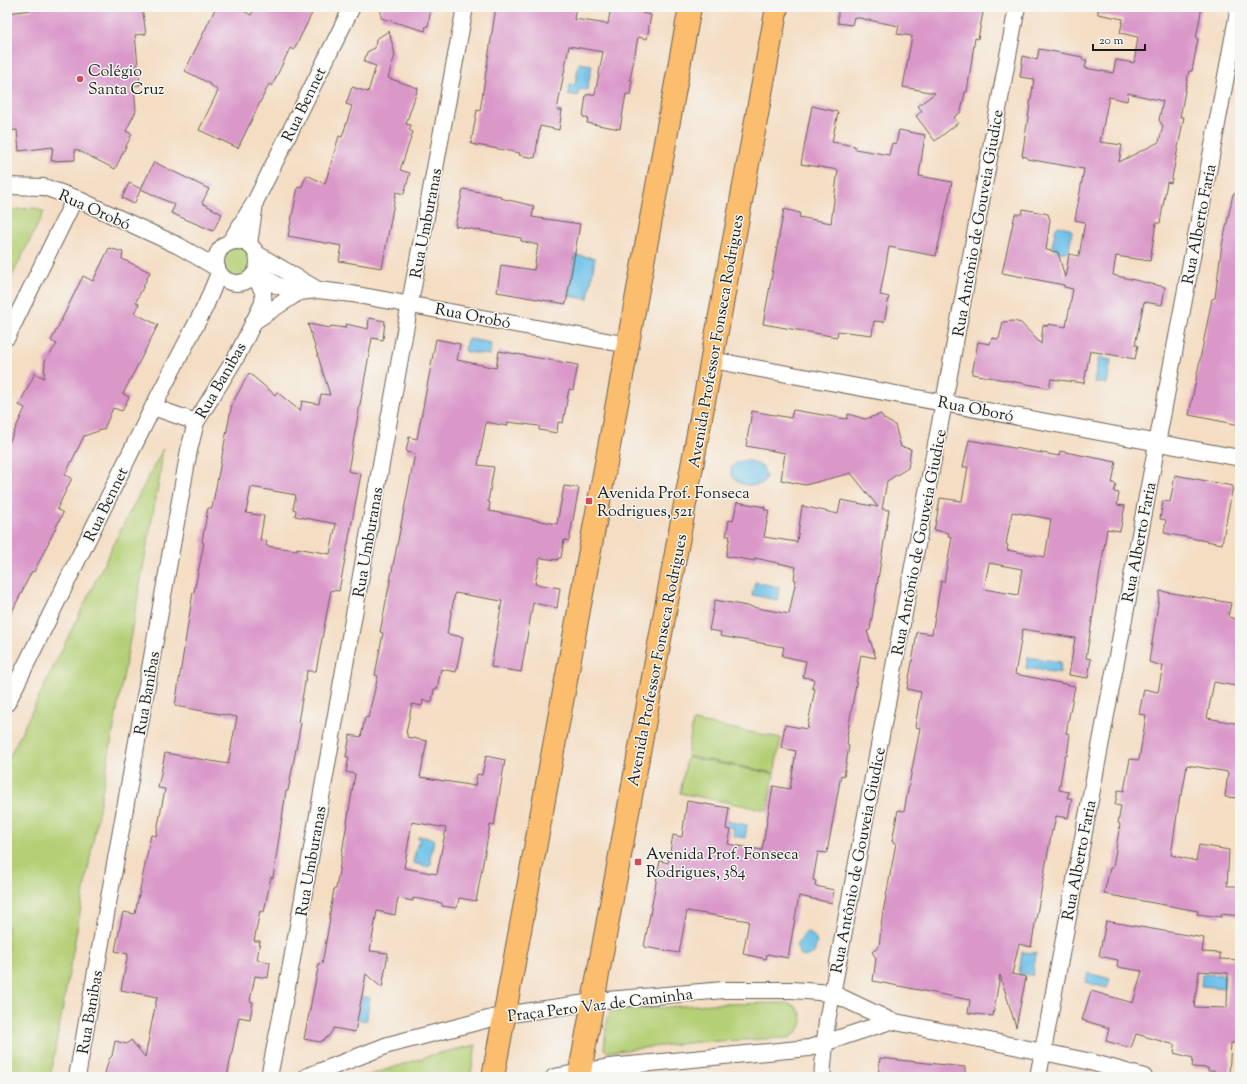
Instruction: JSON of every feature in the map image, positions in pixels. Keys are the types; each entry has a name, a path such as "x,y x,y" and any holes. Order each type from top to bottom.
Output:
{"highway":[{"path":"493,1077 690,7"},
{"name":"Avenida Professor Fonseca Rodrigues","path":"580,1074 777,7"}],"street":[{"name":"Rua Bennet","path":"226,244 255,202 352,7"},
{"name":"Rua Umburanas","path":"269,1077 290,972 410,303 466,7"},
{"name":"Rua Antônio de Gouveia Giudice","path":"822,1077 832,993 1017,7"},
{"name":"Rua Alberto Faria","path":"1038,1077 1239,7"},
{"name":"Rua Orobó","path":"7,186 44,187 75,198 178,246 218,270"},
{"path":"7,337 75,198"},
{"name":"Rua Bennet","path":"253,249 255,202"},
{"path":"236,240 253,249 258,265 254,274 245,282 237,283 224,278 218,270 216,260 226,244 236,240"},
{"name":"Rua Orobó","path":"178,246 200,251 211,250 226,244"},
{"name":"Rua Orobó","path":"253,249 318,290"},
{"name":"Rua Bennet","path":"7,703 153,408 205,307 218,270"},
{"name":"Rua Orobó","path":"254,274 276,285 299,292 318,290 410,303 628,345"},
{"name":"Rua Banibas","path":"77,1077 189,450 196,422 238,354 263,301 261,287 254,274"},
{"name":"Rua Bennet","path":"205,307 237,283"},
{"name":"Rua Banibas","path":"252,322 299,292"},
{"name":"Rua Oboró","path":"712,360 1240,458"},
{"path":"153,408 196,422"},
{"name":"Praça Pero Vaz de Caminha","path":"306,1077 317,1071 388,1046 504,1014 593,1002 724,990 792,990 832,993"},
{"path":"832,993 891,1022 996,1041 1087,1061 1144,1077"},
{"path":"554,1077 580,1074 609,1066 809,1048 891,1022"}],"green space":[{"path":"35,208 44,212 7,286 7,210"},
{"path":"238,247 249,251 253,262 249,273 238,277 227,273 223,262 227,251"},
{"path":"163,449 160,475 50,1077 7,1077 7,762 118,535"},
{"path":"693,721 781,738 774,773 687,756"},
{"path":"687,757 774,774 767,810 680,793"},
{"path":"786,1003 793,1005 798,1009 802,1019 798,1030 794,1035 788,1038 697,1042 607,1052 604,1049 607,1018 609,1014 615,1011 709,1004"},
{"path":"476,1045 471,1073 456,1077 364,1077 435,1054"}],"water":[{"path":"579,63 592,65 587,90 579,89 578,96 568,94 570,84 575,85"},
{"path":"1059,226 1069,228 1072,231 1069,251 1060,252 1052,246 1056,228"},
{"path":"575,255 595,258 588,299 568,296"},
{"path":"470,339 491,343 490,355 466,352 467,340"},
{"path":"1099,357 1111,360 1107,384 1094,382"},
{"path":"748,460 763,467 766,477 763,483 753,485 744,484 737,481 733,476 731,471 733,466 738,462"},
{"path":"755,582 779,587 777,600 752,595"},
{"path":"1028,657 1061,662 1060,673 1026,668"},
{"path":"715,819 747,825 745,838 733,836 734,828 714,825"},
{"path":"418,836 434,839 430,859 432,863 429,867 413,863 417,844 419,844"},
{"path":"806,931 813,935 817,942 814,953 804,957 800,954 796,946"},
{"path":"1022,952 1036,953 1033,975 1019,974"},
{"path":"1088,973 1110,979 1107,988 1085,982"},
{"path":"1202,974 1225,975 1224,988 1201,986"},
{"path":"362,996 370,998 366,1021 357,1019"}],"building":[{"name":"Colégio Santa Cruz","path":"31,7 142,7 146,34 135,35 140,85 134,86 136,111 126,131 132,134 115,169 75,149 75,160 51,161 53,147 19,151 17,130 7,131 7,13 32,10"},
{"path":"216,7 236,7 251,15 255,7 315,7 294,50 290,48 272,86 269,84 238,148 199,130 218,91 207,82 185,71"},
{"path":"381,7 431,7 428,26 426,26 425,31 381,18"},
{"path":"496,7 576,7 574,19 608,24 611,7 643,7 642,13 651,15 647,39 638,37 630,80 632,80 630,95 626,94 620,129 587,123 588,118 583,117 586,95 595,94 603,52 569,46 557,110 562,110 559,130 540,126 535,158 519,155 520,153 471,144 477,110 480,111"},
{"path":"838,7 984,7 978,39 975,38 967,92 965,92 961,112 954,117 958,123 935,141 916,116 922,111 918,106 935,93 903,87 912,36 897,34 899,26 854,17 852,25 838,23"},
{"path":"1098,7 1202,7 1192,71 1189,71 1180,117 1184,117 1171,183 1167,182 1160,223 1156,223 1150,261 1116,256 1113,275 1165,287 1162,305 1144,302 1135,345 1138,345 1135,359 1090,351 1084,383 1051,379 1049,388 972,374 978,342 990,344 992,338 999,339 1003,322 1013,321 1021,323 1041,344 1043,325 1048,326 1048,324 1066,327 1073,289 1064,287 1064,285 1002,273 1015,214 1022,214 1023,209 1048,214 1050,220 1046,250 1058,252 1065,278 1069,254 1079,256 1085,222 1075,220 1084,169 1027,159 1027,157 1022,156 1034,79 1020,77 1023,56 1037,60 1039,49 1083,57 1082,60 1087,60 1085,68 1113,73 1116,60 1134,63 1138,37 1120,33 1123,19 1098,14","holes":["1128,93 1163,101 1159,120 1163,126 1159,142 1119,162 1122,145 1100,142 1109,97 1127,101"]},
{"path":"389,31 395,55 388,78 418,88 406,124 411,125 409,130 413,132 400,170 410,173 404,194 396,192 382,268 339,261 342,246 288,236 298,187 301,188 307,175 325,184 339,136 342,137 352,106 346,104 352,87 368,92 376,66 364,62 367,52 375,48 376,39"},
{"path":"812,106 838,112 832,142 855,146 855,149 889,155 892,143 896,144 899,130 925,135 919,176 952,182 936,256 889,247 880,295 889,297 884,322 874,321 872,335 838,331 837,337 763,324 784,209 800,213 799,217 831,223 838,170 801,164"},
{"path":"154,162 209,189 202,203 222,214 213,231 171,213 175,205 141,189"},
{"path":"129,183 141,189 134,204 122,198"},
{"path":"463,189 501,196 500,198 534,206 532,217 580,224 566,304 497,292 501,265 534,270 538,245 521,241 521,238 455,226"},
{"path":"1233,194 1240,194 1240,425 1189,415 1212,299 1215,298 1221,251"},
{"path":"109,248 123,252 122,259 150,272 136,302 139,304 134,313 158,325 123,394 129,397 122,411 113,408 104,429 84,436 65,475 72,478 57,509 63,513 7,622 7,447 25,408 19,405 35,373 44,378 45,361 57,344 51,341 83,276 93,281"},
{"path":"369,318 385,321 383,340 372,338 348,471 361,474 339,591 331,590 316,671 307,671 298,722 301,723 288,791 286,791 273,878 271,877 264,912 260,911 254,941 260,941 257,960 270,962 268,978 255,976 250,1001 253,1002 250,1019 239,1017 227,1077 104,1077 109,1059 112,1056 115,1041 127,1044 131,1040 145,1057 157,997 121,990 128,954 115,951 123,912 135,914 151,835 156,836 165,789 158,788 165,753 228,764 237,717 175,706 193,592 204,543 202,542 208,508 212,508 232,404 249,373 275,395 277,392 300,411 302,401 319,404 321,394 330,395 308,324 330,328 331,326 345,328 346,324 368,329","holes":["251,487 296,495 293,509 296,510 295,516 336,524 330,554 297,548 297,550 266,546 267,541 260,540 264,516 246,513"]},
{"path":"436,339 460,344 457,360 496,368 499,351 578,365 573,390 569,389 563,423 558,422 557,433 539,430 539,426 508,422 507,426 486,422 478,465 494,467 488,502 490,502 489,511 557,524 564,486 579,488 569,541 564,540 561,558 558,558 558,560 540,558 535,584 560,588 557,608 533,603 521,672 491,667 502,601 455,593 447,634 463,637 456,672 441,669 437,689 434,689 432,702 423,700 422,706 412,704 406,733 407,737 427,741 420,777 475,786 477,774 482,775 486,756 505,760 494,826 490,825 476,901 459,898 457,908 442,906 442,903 413,898 413,901 398,898 395,915 377,911 370,951 388,953 382,988 366,974 355,1032 334,1028 329,1036 320,1042 304,1039 319,963 322,964 355,774 346,772 349,757 346,757 350,735 361,737 365,717 368,718 378,676 375,675 383,633 380,632 415,454 406,452 409,437 417,439","holes":["412,822 446,828 437,874 404,868"]},
{"path":"793,410 847,419 848,414 865,419 881,414 884,419 895,425 901,447 911,449 908,468 887,481 882,509 889,510 870,630 867,631 876,658 861,655 847,736 847,745 849,746 844,776 841,775 827,853 818,852 813,880 816,881 815,886 834,890 832,903 799,896 788,958 767,954 766,959 743,954 749,921 687,911 679,953 644,947 660,861 668,863 673,835 682,837 687,801 729,808 726,829 731,830 728,844 762,850 773,786 790,789 796,751 781,748 785,725 807,729 815,689 812,688 814,679 803,677 806,661 782,656 784,647 720,636 721,632 709,630 715,600 789,614 796,580 794,579 796,567 755,558 755,561 726,556 730,536 726,536 729,520 733,521 737,502 765,507 764,510 769,510 764,537 797,542 802,506 838,514 841,500 878,507 851,473 805,485 781,480 785,453 746,446 752,411 791,418"},
{"path":"969,440 1059,456 1060,451 1116,462 1112,483 1116,484 1114,492 1119,493 1117,505 1125,506 1120,531 1107,529 1086,658 1091,659 1088,678 1069,675 1075,638 1023,629 1015,674 1075,686 1066,733 1070,734 1067,756 1065,755 1059,790 1069,792 1067,798 1072,798 1068,818 1056,816 1053,831 1052,830 1031,947 1019,944 1012,974 1026,977 1016,1027 1000,975 993,1016 968,1013 970,1000 873,981 876,958 872,952 879,947 882,918 896,843 892,842 898,810 904,811 920,728 915,727 921,692 907,689 917,632 932,634 941,581 944,582 952,537 948,536 949,533 934,530 940,498 962,501 968,467 963,467","holes":["1012,512 1051,519 1045,557 1007,550 1008,545 1006,544","989,563 1022,569 1018,595 984,589"]},
{"path":"1175,475 1233,486 1222,544 1164,533 1166,520 1160,519 1163,501 1170,502"},
{"path":"1160,591 1231,603 1228,617 1240,620 1240,687 1214,682 1207,718 1240,724 1240,798 1225,797 1228,772 1187,765 1182,795 1180,795 1171,855 1196,861 1199,845 1229,850 1227,886 1240,886 1240,916 1221,914 1221,917 1197,914 1198,911 1104,894 1110,868 1113,868 1120,824 1118,823 1121,806 1115,805 1118,790 1124,791 1130,759 1139,760 1146,715 1139,714 1144,689 1158,692 1163,666 1149,662"},
{"path":"1106,921 1204,938 1202,952 1220,953 1220,959 1240,960 1240,1043 1231,1043 1229,1075 1215,1075 1215,1071 1208,1071 1208,1068 1192,1067 1193,1058 1174,1053 1175,1045 1136,1034 1131,1048 1106,1041 1109,1028 1082,1020 1091,991 1133,1003 1142,971 1117,967 1118,960 1099,956","holes":["1199,971 1228,973 1227,1008 1194,1007"]},
{"path":"880,1058 965,1067 965,1077 878,1077"}],"place":[{"name":"Colégio Santa Cruz","path":"80,79"},
{"name":"Avenida Prof. Fonseca Rodrigues, 521","path":"589,501"},
{"name":"Avenida Prof. Fonseca Rodrigues, 384","path":"638,862"}]}
